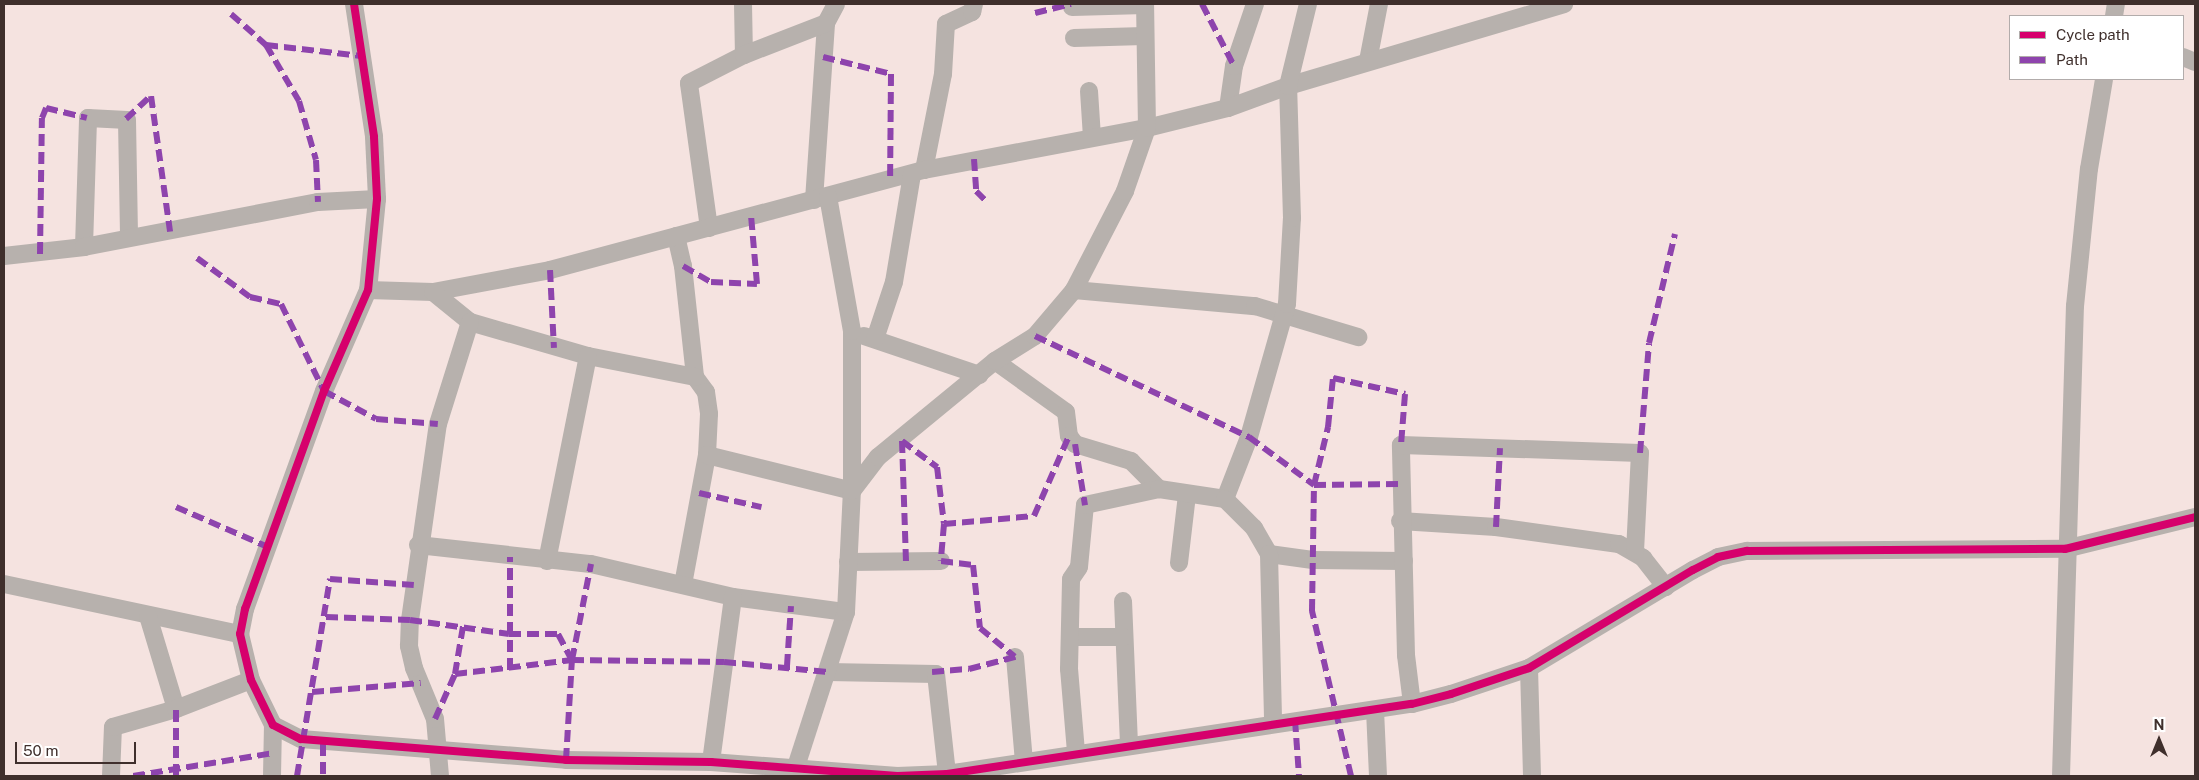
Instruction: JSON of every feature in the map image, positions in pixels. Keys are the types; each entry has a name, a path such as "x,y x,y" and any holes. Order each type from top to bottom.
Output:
{"street":[{"path":"272,776 273,726 251,680 240,634 245,609 324,391 368,290 377,199 374,137 354,4"},
{"path":"744,4 744,55"},
{"path":"794,772 846,612 852,491 852,332 821,198 826,23 836,4"},
{"path":"875,339 894,282 918,172 943,74 946,24 972,12 974,4"},
{"path":"852,491 878,457 995,361 1035,336 1074,290 1125,191 1147,128 1144,36 1145,4 1072,6"},
{"path":"1228,108 1234,66 1255,4"},
{"path":"1225,499 1249,437 1283,315 1291,268 1288,86 1308,4"},
{"path":"1368,61 1379,4"},
{"path":"368,290 433,292 550,270 918,172 1147,128 1228,108 1288,86 1368,61 1564,4"},
{"path":"709,228 689,83 744,55 826,23"},
{"path":"1074,38 1144,36"},
{"path":"2061,776 2066,549 2075,306 2089,169 2104,80"},
{"path":"1089,91 1092,138"},
{"path":"84,247 88,118 126,120 130,236"},
{"path":"4,256 84,247 130,236 170,232 318,202 377,199"},
{"path":"676,236 683,266 695,377 708,403 707,455 683,584"},
{"path":"1074,290 1255,306 1358,337"},
{"path":"433,292 470,322 588,356 695,377"},
{"path":"440,776 439,752 429,696 414,668 409,646 418,545 438,424 470,322"},
{"path":"852,332 980,375"},
{"path":"547,560 588,356"},
{"path":"995,361 1066,412 1069,436 1075,444 1131,461 1159,489"},
{"path":"1412,704 1400,521 1401,445 1640,453 1635,551"},
{"path":"707,455 852,491"},
{"path":"1076,752 1069,669 1071,579 1079,567 1085,505 1159,489 1188,495 1225,499 1254,528 1269,554 1273,722"},
{"path":"1179,563 1188,495"},
{"path":"273,726 286,734 323,744 439,752 897,776 993,772 1024,761 1076,752 1273,722 1412,704 1529,668 1718,557 1747,551 2066,549 2195,517"},
{"path":"1400,521 1532,531 1598,540 1635,551 1666,587"},
{"path":"418,545 591,564 732,597 846,612"},
{"path":"1269,554 1313,560 1404,561"},
{"path":"848,562 942,560"},
{"path":"4,584 240,634"},
{"path":"700,767 732,597"},
{"path":"1123,601 1129,744"},
{"path":"148,616 176,709"},
{"path":"1070,637 1124,637"},
{"path":"1015,657 1024,761"},
{"path":"1529,668 1532,776"},
{"path":"828,672 936,674 947,774"},
{"path":"111,776 111,729 176,709 251,680"},
{"path":"1375,710 1378,776"}],"marked path":[{"path":"1035,13 1071,4"},
{"path":"1202,4 1234,66"},
{"path":"231,14 266,45 299,101 316,160 318,202"},
{"path":"266,45 361,56"},
{"path":"823,57 891,74 890,181"},
{"path":"126,119 151,96 170,232"},
{"path":"40,254 42,118 46,108 87,118"},
{"path":"974,159 976,191 987,202"},
{"path":"683,266 711,282 757,284 751,215"},
{"path":"1640,453 1649,343 1675,234"},
{"path":"197,258 250,297 281,304 324,391 376,419 438,424"},
{"path":"550,270 554,348"},
{"path":"1035,336 1249,437 1314,485 1399,484"},
{"path":"1351,776 1312,611 1314,485 1328,427 1333,378 1405,394 1401,445"},
{"path":"944,524 1034,516 1069,436"},
{"path":"902,441 937,467 944,524 941,561 973,565 980,628 1015,657"},
{"path":"902,441 906,562"},
{"path":"1075,444 1085,505"},
{"path":"1496,527 1500,448"},
{"path":"699,493 761,507"},
{"path":"176,507 268,547"},
{"path":"510,557 510,670"},
{"path":"566,760 572,660 591,564"},
{"path":"297,776 330,579 414,585"},
{"path":"787,666 791,606"},
{"path":"326,617 410,620 509,634 558,634 572,660"},
{"path":"435,719 455,674 463,626"},
{"path":"932,672 969,669 1015,657"},
{"path":"455,674 572,660 724,662 828,672"},
{"path":"312,692 421,683"},
{"path":"176,709 176,776"},
{"path":"1295,720 1299,776"},
{"path":"323,744 323,776"},
{"path":"133,776 274,753"}],"cycle path":[{"path":"354,4 374,137 377,199 368,290 324,391 245,609 240,634 251,680 273,725 301,739 566,760 711,762 897,776 947,774 1412,704 1451,694 1529,668 1693,570 1718,557 1747,551 2065,549 2195,517"}]}
